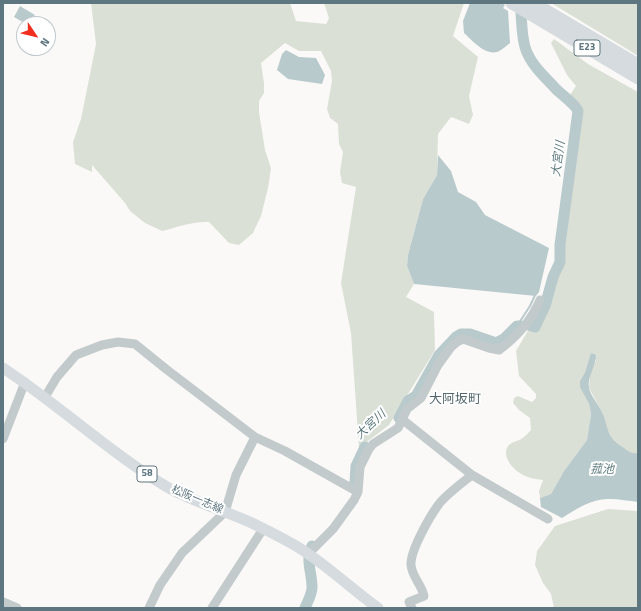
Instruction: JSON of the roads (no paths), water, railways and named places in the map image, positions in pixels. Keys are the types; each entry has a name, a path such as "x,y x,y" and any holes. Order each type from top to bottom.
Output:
{"highway":[{"name":"E23","path":"512,3 541,15 637,73"},
{"name":"E23","path":"533,3 541,15"}],"main road":[{"name":"松阪一志線","path":"3,368 46,397 144,472 168,488 263,528 310,553 378,608"}],"street":[{"path":"310,553 333,529 354,500 361,458 373,444 395,431 403,420 407,409 421,398 444,357 454,344 463,339 499,350 509,343 524,328 540,300"},
{"path":"46,397 57,376 76,356 108,344 118,342 135,344 255,437 286,451 356,491"},
{"path":"3,440 25,382"},
{"path":"403,420 472,475 548,519"},
{"path":"149,608 160,585 182,554 225,512 236,475 255,437"},
{"path":"412,608 409,602 424,596 424,592 413,573 411,566 411,557 416,543 440,503 472,475"},
{"path":"212,608 263,528"},
{"path":"3,602 17,608"}],"water":[{"path":"470,3 502,3 505,5 503,8 508,11 510,43 502,50 497,52 487,51 464,33 463,21"},
{"path":"20,6 35,15 16,16 16,18 14,17"},
{"path":"286,50 299,57 316,58 325,75 322,84 288,79 277,70 282,54"},
{"path":"438,155 451,171 458,192 476,202 485,215 549,248 539,292 536,296 414,284 407,266 408,255 423,199 437,175"},
{"name":"菰池","path":"591,353 596,355 596,359 589,380 589,388 604,416 608,431 613,440 627,451 638,453 638,502 613,499 597,500 562,518 541,507 540,498 551,494 564,471 587,440 591,414 589,404 580,387 580,381 585,372"}],"waterway":[{"name":"大宮川","path":"520,3 522,31 525,47 530,59 542,74 572,103 578,111 560,245 560,262 553,277 545,306 535,327 529,325"},
{"path":"517,326 535,295"},
{"name":"大宮川","path":"399,418 408,401 416,396 439,355 456,337 461,334 470,334 496,343 504,339 517,326 521,326"},
{"name":"大宮川","path":"355,482 356,466 365,447"},
{"name":"大宮川","path":"305,608 312,590 309,561 312,546"}],"district":[{"name":"大阿坂町","path":"455,400"}]}
